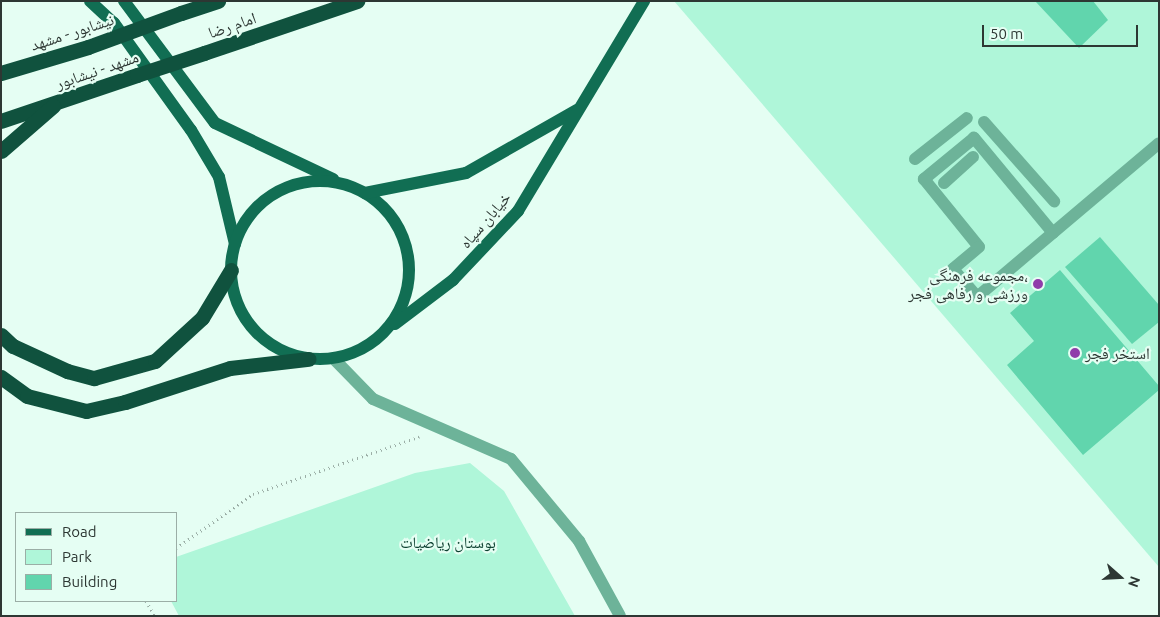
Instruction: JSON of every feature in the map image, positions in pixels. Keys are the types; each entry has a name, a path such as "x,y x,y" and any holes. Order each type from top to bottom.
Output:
{"highway":[{"name":"امام رضا","path":"181,13 218,1"},
{"name":"امام رضا","path":"204,53 357,1"},
{"name":"نیشابور - مشهد","path":"1,73 88,47 181,13"},
{"name":"مشهد - نیشابور","path":"1,121 204,53"},
{"path":"1,151 58,102"},
{"path":"1,336 13,346 67,371 94,378 155,361 202,318 231,270"},
{"path":"1,377 27,396 86,411 125,402 230,368 308,359"}],"main road":[{"path":"90,1 114,23 191,130 218,177 234,244 231,270 234,295 250,325 261,338 283,352 308,359 334,359 363,349 387,329 402,307 409,282 408,255 400,230 386,209 365,192 215,123 124,1"},
{"name":"خیابان سپاه","path":"387,329 453,280 518,211 644,1"},
{"path":"365,192 466,173 580,109"},
{"path":"234,244 251,214 276,192 308,181 342,183"}],"street":[{"path":"915,159 967,118"},
{"path":"984,122 1054,201"},
{"path":"1053,233 974,138 924,180 980,247 953,269 977,297 1053,233 1159,143"},
{"path":"944,183 973,157"},
{"path":"334,359 373,400 511,459 579,540 620,616"}],"path":[{"path":"178,547 253,494 442,430"},
{"path":"147,602 155,616"}],"green space":[{"name":"مجموعه فرهنگی، ورزشی و رفاهی فجر","path":"674,1 1159,1 1159,567"},
{"name":"بوستان ریاضیات","path":"470,463 504,491 575,616 179,616 172,602 178,602 178,556 415,473"}],"building":[{"path":"1035,1 1093,1 1108,20 1079,48"},
{"path":"1100,237 1159,305 1159,322 1132,344 1065,267"},
{"name":"استخر فجر","path":"1060,270 1159,386 1159,390 1083,455 1007,365 1034,341 1010,313"}],"place":[{"name":"مجموعه فرهنگی، ورزشی و رفاهی فجر","path":"1038,284"},
{"name":"استخر فجر","path":"1075,353"}]}
